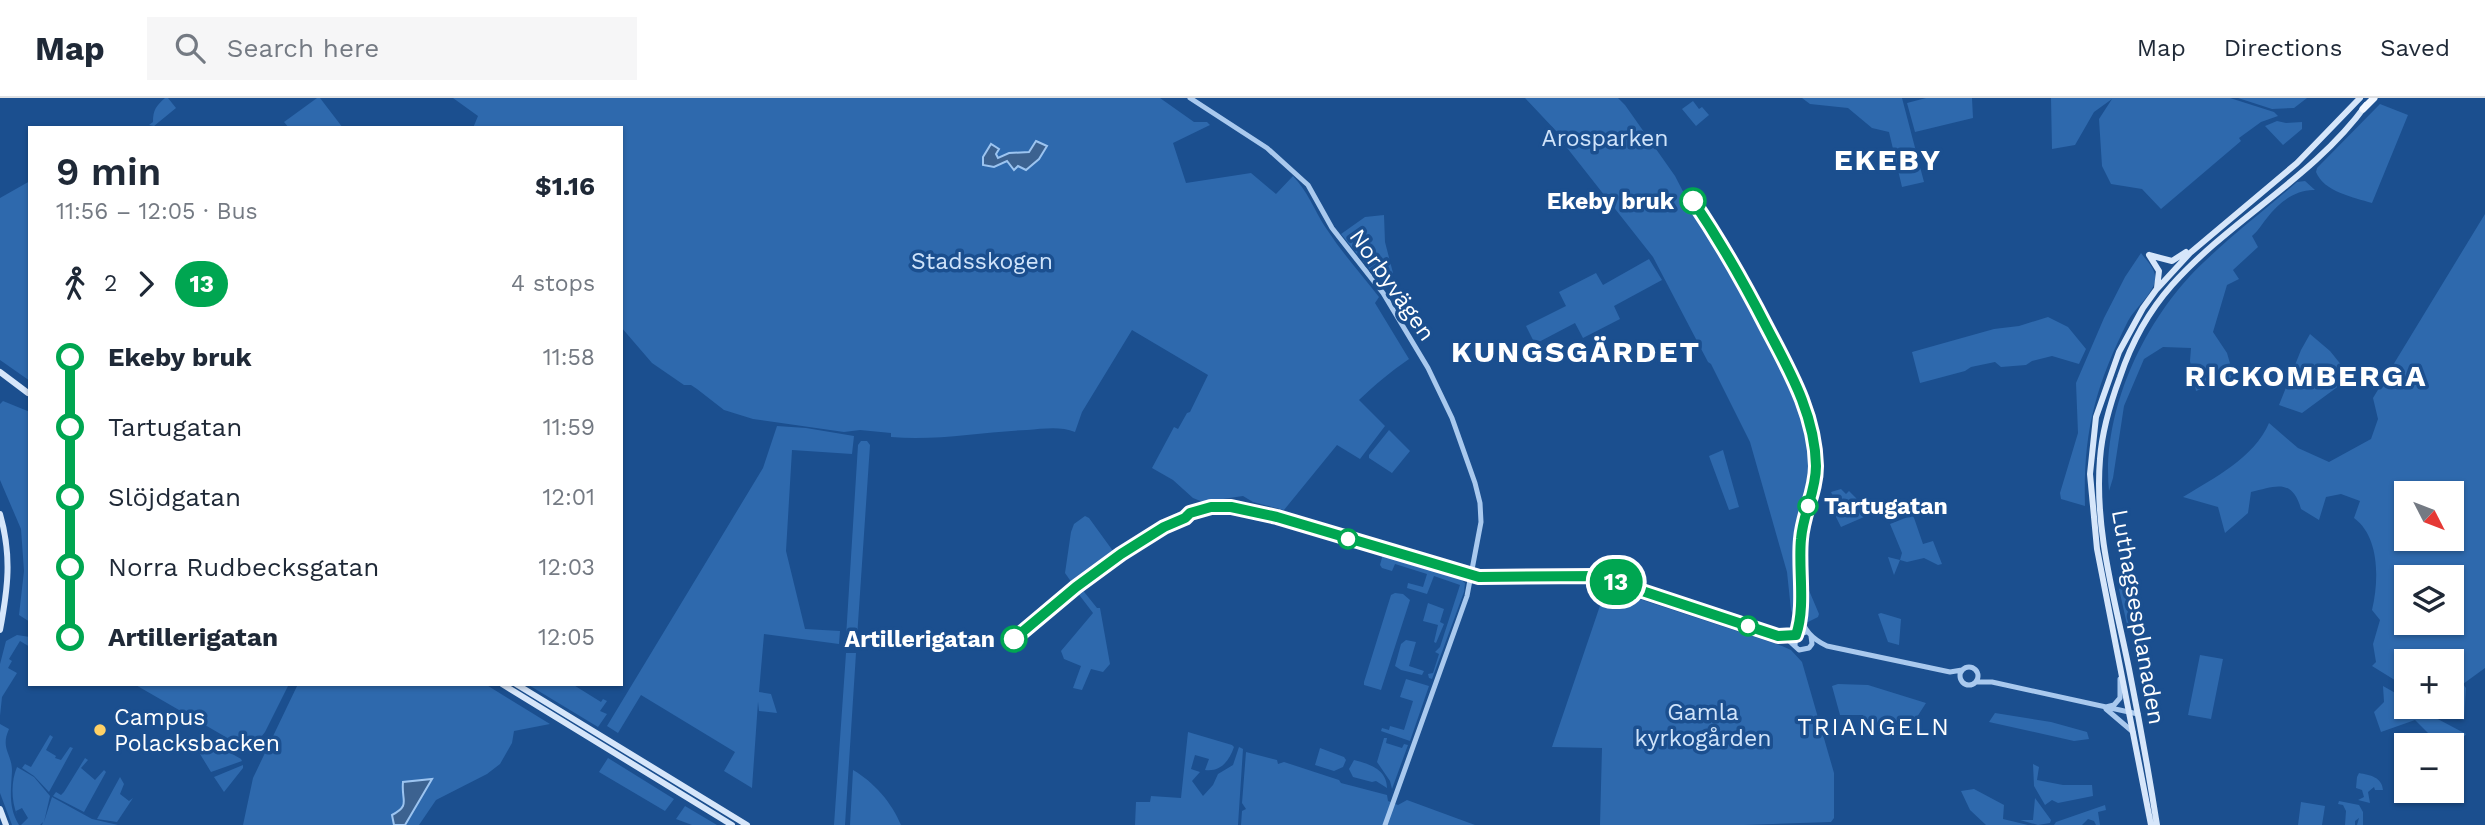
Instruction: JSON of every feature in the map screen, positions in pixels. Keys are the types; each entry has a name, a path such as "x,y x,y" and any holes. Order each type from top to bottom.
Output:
{"main road":[{"name":"Luthagsesplanaden","path":"2151,825 2133,733 2134,713 2120,666 2097,550 2091,492 2096,417 2112,367 2132,327 2157,290 2190,253 2297,163 2360,98"},
{"path":"2363,109 2372,98"},
{"name":"Luthagsesplanaden","path":"2157,825 2109,580 2100,503 2101,445 2106,420 2122,372 2148,318 2173,284 2204,253 2312,162 2363,109"},
{"path":"2157,290 2159,271 2149,255 2172,261 2224,224"},
{"path":"0,375 28,392"},
{"path":"0,514 9,557 8,585 0,630"},
{"path":"505,686 732,825"},
{"path":"519,686 747,825"},
{"path":"0,809 6,825"}],"street":[{"name":"Norbyvägen","path":"1191,98 1267,148 1301,176 1315,195 1337,237 1382,293 1427,368 1464,450 1480,503 1481,522 1467,596 1385,825"},
{"path":"1801,540 1804,518"},
{"path":"1472,575 1597,576 1778,636 1803,650 1827,646 1950,672 1970,667 1978,675 1992,682"},
{"path":"1794,645 1799,614 1810,635 1810,648"},
{"path":"1778,636 1803,632 1827,646"},
{"path":"2103,707 2114,705 2120,698 2120,666"},
{"path":"1960,679 1962,670"},
{"path":"1950,672 1967,685 1992,682 2134,713"},
{"path":"1976,682 1978,675"},
{"path":"2103,707 2133,733"}],"green space":[{"path":"165,98 176,108 154,126 149,125 153,122 156,108"},
{"path":"320,98 341,126 287,126 284,122"},
{"name":"Stadsskogen","path":"453,98 1160,98 1194,122 1207,122 1210,125 1173,143 1186,183 1251,173 1276,194 1293,176 1334,240 1379,297 1375,303 1409,359 1359,400 1385,426 1360,459 1337,445 1284,510 1253,502 1243,496 1203,502 1193,498 1173,480 1152,468 1174,427 1178,429 1190,412 1208,375 1132,330 1082,412 1075,432 1051,428 908,438 891,437 891,433 860,430 844,432 753,419 724,410 691,385 684,385 652,363 623,329 623,126 474,126 478,116"},
{"name":"Arosparken","path":"1525,98 1618,98 1625,105 1675,176 1689,203 1699,212 1711,231 1785,368 1807,420 1814,457 1814,476 1803,506 1800,525 1796,623 1791,610 1787,572 1750,442 1711,364 1653,257 1558,133"},
{"path":"1802,98 1902,98 1924,182 1902,187 1889,132 1872,128 1848,108 1810,104"},
{"path":"1926,98 1972,98 1973,118 1915,132 1907,103"},
{"path":"2051,98 2230,98 2274,112 2278,116 2261,122 2239,138 2241,141 2161,209 2142,189 2111,184 2102,166 2099,119 2112,99 2094,112 2075,145 2052,149"},
{"path":"2238,98 2307,98 2294,108 2272,109"},
{"path":"1693,101 1709,115 1696,126 1682,109"},
{"path":"2380,104 2408,115 2372,203 2332,189 2316,172"},
{"path":"2277,121 2302,122 2302,129 2283,145 2265,126"},
{"path":"2305,181 2315,190 2294,194 2271,212 2252,236 2258,247 2233,270 2239,279 2227,285 2213,332 2227,353 2234,377 2196,391 2190,361 2191,348 2163,347 2144,359 2124,406 2109,491 2108,460 2120,398 2131,367 2163,310 2183,284 2215,252 2297,182"},
{"path":"28,182 28,380 0,360 0,198"},
{"path":"2485,214 2485,668 2464,683 2464,649 2394,649 2394,680 2372,666 2376,662 2373,644 2380,620 2372,610 2376,586 2373,548 2363,526 2354,518 2360,501 2341,494 2326,497 2319,520 2301,509 2293,492 2288,488 2275,487 2251,492 2248,513 2225,533 2218,507 2183,497 2243,457 2254,447 2269,423 2298,448 2329,462 2371,439 2378,419 2373,398"},
{"path":"1384,215 1385,242 1393,273 1391,279 1384,284 1341,234 1365,217"},
{"path":"2141,253 2153,269 2155,281 2128,321 2099,389 2086,455 2085,506 2061,499 2060,493 2078,433 2076,383 2104,318"},
{"path":"1649,259 1662,280 1614,306 1620,319 1583,338 1575,323 1535,344 1526,326 1566,306 1559,292 1596,273 1603,285"},
{"path":"2048,317 2068,327 2086,349 2079,364 2052,356 2026,365 2001,367 1995,362 1920,383 1912,352"},
{"path":"2310,334 2330,351 2351,377 2302,413 2279,405"},
{"path":"3,401 28,411 28,621 19,615 24,571 21,529 0,480 0,404"},
{"path":"777,426 854,436 852,454 792,450 786,551 805,629 840,631 839,644 764,634 759,692 771,694 777,713 759,711 758,702 752,788 724,771 735,752 641,695 618,733 607,726 763,468"},
{"path":"1389,430 1410,451 1392,473 1369,458"},
{"path":"861,441 867,441 870,445 857,638 846,637 858,445"},
{"path":"1723,450 1739,507 1729,510 1709,456"},
{"path":"1841,489 1846,494 1849,491 1856,498 1864,517 1841,527 1835,515 1840,512 1831,492"},
{"path":"1913,515 1923,544 1933,541 1942,564 1938,565 1924,558 1907,562 1900,560 1902,553 1890,524"},
{"path":"1085,516 1113,551 1072,583 1065,573 1071,532 1074,524"},
{"path":"1383,554 1460,579 1465,583 1432,679 1428,674 1433,673 1439,654 1435,652 1440,647 1460,585 1434,576 1427,594 1407,588 1408,583 1423,587 1427,574 1395,564 1392,571 1382,568 1380,565"},
{"path":"1888,557 1900,560 1894,575"},
{"path":"2117,580 2131,584 2128,629"},
{"path":"1805,581 1819,614 1808,622 1804,622"},
{"path":"1081,588 1097,608 1100,608 1110,664 1103,672 1091,669 1082,690 1073,688 1081,666 1064,659 1061,651 1093,613 1077,592"},
{"name":"Gamla kyrkogården","path":"1606,588 1791,650 1802,662 1834,773 1834,818 1831,822 1600,825 1602,748 1552,747"},
{"path":"1403,594 1410,600 1381,690 1364,685 1364,682 1391,595"},
{"path":"1428,603 1444,609 1440,622 1444,624 1436,643 1438,625 1423,621"},
{"path":"1878,614 1901,619 1899,645 1888,642"},
{"path":"17,635 28,637 28,646 20,641 9,659 12,661 8,668 17,673 2,697 0,716 0,664 6,641"},
{"path":"1406,640 1416,642 1409,666 1424,671 1422,675 1395,666 1401,644"},
{"path":"846,653 856,653 845,825 834,825"},
{"path":"2200,655 2223,659 2211,719 2188,715"},
{"path":"1406,679 1429,686 1410,741 1381,731 1382,728 1389,730 1390,726 1404,730 1413,701 1400,697"},
{"path":"1868,685 1926,703 1908,731 1888,722 1883,730 1863,723 1863,715 1840,715 1832,686"},
{"path":"2464,685 2466,688 2462,719"},
{"path":"137,686 288,686 265,732 250,751"},
{"path":"297,686 488,686 550,724 514,731 512,743 500,764 487,774 436,800 419,825 243,825 253,778"},
{"path":"530,686 575,686 601,702 603,699 607,701 600,711 607,714 598,727"},
{"path":"2383,686 2394,692 2394,719 2438,719 2466,734 2464,736 2464,733 2428,733 2415,720 2381,732 2374,712 2384,702"},
{"path":"1995,713 2051,722 2087,732 2089,739 2074,741 1989,722"},
{"path":"0,724 9,729 6,746 12,765 11,799 19,825 12,825 0,793"},
{"path":"1188,732 1234,747 1227,761 1216,769 1205,770 1209,759 1195,755 1191,769 1200,772 1192,781 1203,796 1218,774 1233,765 1239,747 1243,749 1238,825 1135,825 1136,802 1150,802 1151,796 1181,798"},
{"path":"50,735 53,737 46,750 56,756 55,758 61,760 70,747 73,748 49,792 22,768 25,764 31,767"},
{"path":"1384,738 1387,738 1386,743 1402,748 1404,744 1408,745 1392,789 1390,781 1377,762"},
{"path":"208,740 242,761 211,772 200,754"},
{"path":"1320,748 1344,757 1346,760 1343,767 1334,771 1315,765"},
{"path":"1246,752 1277,760 1278,764 1284,762 1339,780 1341,783 1387,795 1388,801 1398,805 1407,800 1475,825 1241,825 1242,811 1246,809 1242,803"},
{"path":"85,758 88,760 81,768 95,780 104,770 106,772 84,812 53,796 56,792 61,795 64,792"},
{"path":"608,758 674,799 665,811 599,772"},
{"path":"1354,760 1381,772 1387,788 1376,781 1353,777 1349,769"},
{"path":"2033,764 2039,767 2037,780 2063,785 2092,785 2093,796 2058,803 2052,800 2045,805 2034,786"},
{"path":"243,765 243,768 224,792 214,777"},
{"path":"17,767 34,777 50,796 44,822 52,797 92,819 118,825 42,825 43,822 40,825 21,825 28,818 22,808 16,811 13,797"},
{"path":"853,770 882,794 901,825 850,825"},
{"path":"2359,773 2375,777 2382,786 2383,790 2375,790 2374,787 2368,792 2370,803 2358,800 2364,797 2362,790 2356,788"},
{"path":"120,777 124,784 120,794 129,801 133,798 117,822 97,819"},
{"path":"1974,789 2004,805 2003,819 2028,825 1986,825 1970,810 1961,791"},
{"path":"2035,798 2051,820 2050,823 2038,825 2020,820 2033,820"},
{"path":"2339,801 2359,805 2363,812 2363,825 2357,825 2359,818 2355,825 2345,825 2346,811 2343,805 2338,804"},
{"path":"2301,802 2325,806 2322,825 2298,825"},
{"path":"2105,805 2106,810 2098,812 2100,825 2088,819 2082,825 2054,825 2056,822"},
{"path":"685,806 717,825 692,825 676,819"}],"shaded area":[{"path":"1036,141 1047,146 1039,159 1026,170 1018,166 1014,170 1007,161 994,167 983,165 983,157 991,144 999,149 996,154 998,158 1009,153 1029,152"},
{"path":"432,779 405,825 394,825 392,815 404,802 403,782"}],"bus line":[{"name":"13","path":"1014,639 1076,587 1121,554 1190,513 1211,507 1247,509 1479,577 1581,574 1597,576 1778,636 1796,635 1801,540 1804,518 1815,485 1812,430 1803,399 1792,376 1732,262 1693,201"}],"place":[{"name":"Ekeby bruk","path":"1693,201"},
{"name":"Tartugatan","path":"1808,506"},
{"name":"Artillerigatan","path":"1014,639"},
{"name":"Campus Polacksbacken","path":"100,730"}],"district":[{"name":"EKEBY","path":"1888,159"},
{"name":"KUNGSGÄRDET","path":"1576,351"},
{"name":"RICKOMBERGA","path":"2306,375"},
{"name":"TRIANGELN","path":"1874,727"}]}
